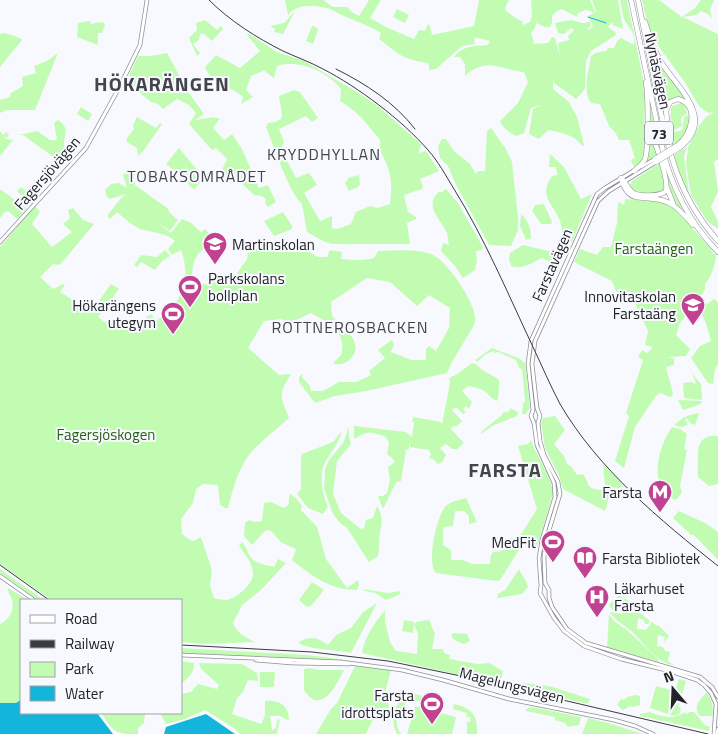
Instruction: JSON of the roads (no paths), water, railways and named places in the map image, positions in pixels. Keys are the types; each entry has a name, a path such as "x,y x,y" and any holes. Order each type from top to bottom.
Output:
{"highway":[{"path":"639,0 656,54 691,104 695,113 695,125 692,134 686,142 655,161"},
{"name":"Nynäsvägen","path":"639,0 666,139 675,172 701,220 718,241"},
{"path":"631,1 646,86 647,124 645,158 634,171"},
{"name":"Nynäsvägen","path":"631,1 668,171 685,207 718,252"},
{"path":"678,146 687,136 692,121 689,107 684,101 678,99 668,105 666,119 680,184"},
{"path":"647,124 653,136 667,188 674,205"},
{"path":"623,181 630,191 636,194 660,195 665,193 667,188"},
{"path":"623,181 629,194 635,197 665,200 674,205 712,246"}],"street":[{"name":"Fagersjövägen","path":"0,242 86,148 140,45 146,1"},
{"name":"Farstavägen","path":"556,497 554,483 537,445 531,416 528,358 532,336 597,194 623,181 634,171 655,161"},
{"name":"Farstavägen","path":"560,494 558,482 542,448 539,436 540,416 532,364 535,341 598,201 623,181 655,161"},
{"path":"532,413 538,412"},
{"path":"532,420 539,419"},
{"path":"560,494 556,497 539,558 542,588 540,593 558,624 572,638 584,646 614,657 696,680 704,685 711,693 716,704 716,734"},
{"path":"560,494 547,537 544,566 552,607 561,621 572,633 586,642 700,677 712,687 718,697"},
{"path":"545,531 547,537"},
{"path":"0,576 33,599"},
{"path":"542,588 547,588"},
{"path":"543,596 548,594"},
{"name":"Magelungsvägen","path":"182,656 300,662 342,662 364,665 424,675 509,699 614,720 653,734"}],"water":[{"path":"20,701 20,714 98,714 113,734 0,734 0,703 16,703"},
{"path":"206,714 235,734 164,734 166,727"}],"waterway":[{"path":"588,17 606,23"}],"railway":[{"path":"209,0 254,35 336,76 365,95 406,127 428,150 442,169 476,227 556,397 575,428 611,472 653,512 718,566"},
{"path":"336,69 389,102 415,129"},
{"path":"0,565 48,599"},
{"path":"182,645 312,652 388,661 708,734"}],"place":[{"name":"Martinskolan","path":"215,265"},
{"name":"Parkskolans bollplan","path":"190,308"},
{"name":"Innovitaskolan Farstaäng","path":"693,326"},
{"name":"Hökarängens utegym","path":"173,335"},
{"name":"Farsta","path":"660,513"},
{"name":"MedFit","path":"553,563"},
{"name":"Farsta Bibliotek","path":"585,579"},
{"name":"Läkarhuset Farsta","path":"597,618"},
{"name":"Farsta idrottsplats","path":"432,725"}],"district":[{"name":"HÖKARÄNGEN","path":"162,83"},
{"name":"KRYDDHYLLAN","path":"324,154"},
{"name":"TOBAKSOMRÅDET","path":"197,176"},
{"name":"ROTTNEROSBACKEN","path":"350,327"},
{"name":"FARSTA","path":"505,469"}],"park label":[{"name":"Farstaängen","path":"654,248"},
{"name":"Fagersjöskogen","path":"106,434"}]}
